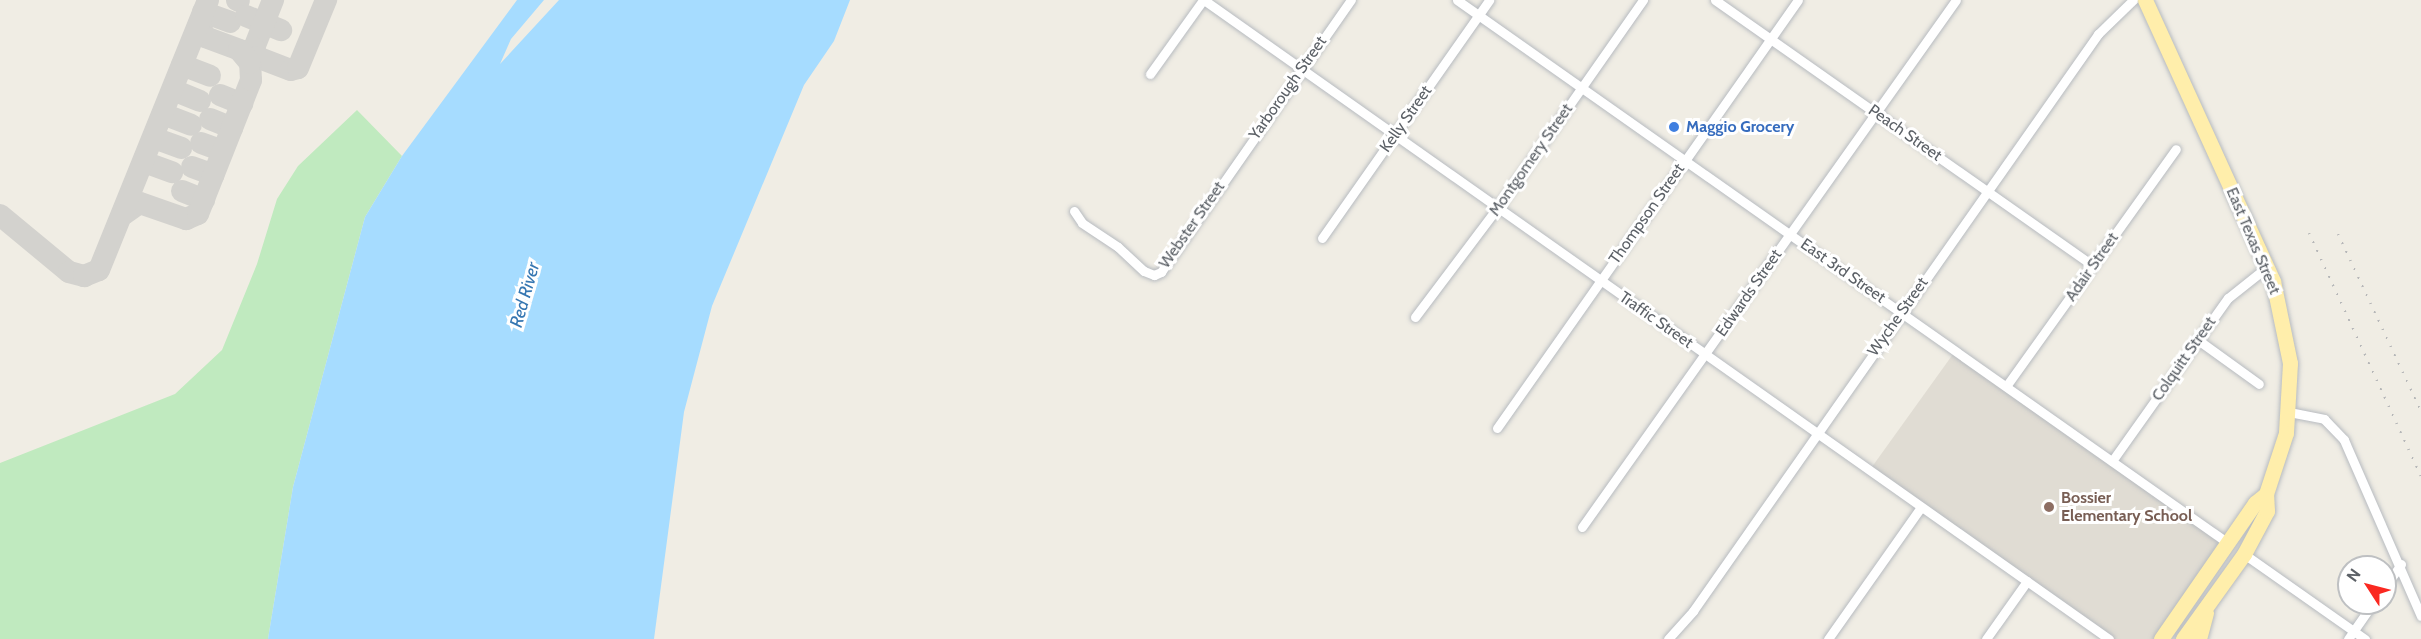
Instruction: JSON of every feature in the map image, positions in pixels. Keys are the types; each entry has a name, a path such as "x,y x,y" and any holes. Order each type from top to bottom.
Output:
{"main road":[{"name":"East Texas Street","path":"2145,0 2267,267 2289,346 2289,412 2266,494 2267,511 2244,554 2183,639"},
{"name":"East Texas Street","path":"2161,639 2252,508 2266,494"},
{"path":"2244,554 2241,538 2254,516 2252,508"},
{"path":"2199,639 2219,573 2231,554 2228,543"}],"street":[{"name":"Traffic Street","path":"1203,0 2109,639"},
{"path":"1150,74 1203,0"},
{"name":"Yarborough Street","path":"1226,176 1351,0"},
{"name":"East 3rd Street","path":"1457,0 2228,543"},
{"name":"Kelly Street","path":"1322,238 1489,0"},
{"name":"Montgomery Street","path":"1416,317 1498,207 1643,0"},
{"name":"Peach Street","path":"1715,0 2093,266"},
{"name":"Thompson Street","path":"1497,428 1798,0"},
{"name":"Edwards Street","path":"1582,527 1956,0"},
{"name":"Wyche Street","path":"1668,639 1693,611 2098,34 2133,0"},
{"name":"Adair Street","path":"2007,386 2176,148"},
{"name":"Webster Street","path":"1074,211 1082,223 1118,246 1144,271 1157,275 1226,176"},
{"name":"Colquitt Street","path":"2112,461 2228,298 2267,267"},
{"path":"2198,340 2259,384"},
{"path":"2289,412 2316,415 2338,431 2401,564 2421,616"},
{"path":"1828,639 1921,507"},
{"path":"2244,554 2351,635 2365,639"},
{"path":"2397,570 2401,564"},
{"path":"1986,639 2027,581"},
{"path":"2351,635 2365,615"}],"shaded area":[{"name":"Bossier Elementary School","path":"1956,350 2228,543 2161,639 2111,639 1869,471"}],"green space":[{"path":"357,110 402,156 365,217 293,487 268,639 0,639 0,463 175,394 222,350 257,264 277,199 298,166"}],"water":[{"name":"Red River","path":"517,0 544,0 511,39 500,64 559,0 850,0 834,41 804,85 712,306 684,412 654,639 268,639 293,487 365,217 402,156"}],"taxiway":[{"path":"0,215 69,272 84,276 99,270 208,0"},
{"path":"199,24 205,37 248,53 254,48 273,0"},
{"path":"254,48 257,57 291,70 298,68 326,0"},
{"path":"203,12 230,22"},
{"path":"246,16 281,30"},
{"path":"124,214 140,203 186,219 198,214 251,80 250,63 239,50"},
{"path":"182,65 210,76"},
{"path":"173,90 200,101"},
{"path":"220,95 242,104"},
{"path":"163,114 191,125"},
{"path":"210,119 232,128"},
{"path":"154,138 181,148"},
{"path":"201,143 223,151"},
{"path":"144,162 172,172"},
{"path":"192,167 214,175"},
{"path":"182,191 204,200"}],"railway":[{"path":"2309,233 2421,476"},
{"path":"2338,234 2421,411"}],"place":[{"name":"Maggio Grocery","path":"1674,127"},
{"name":"Bossier Elementary School","path":"2049,507"}]}
